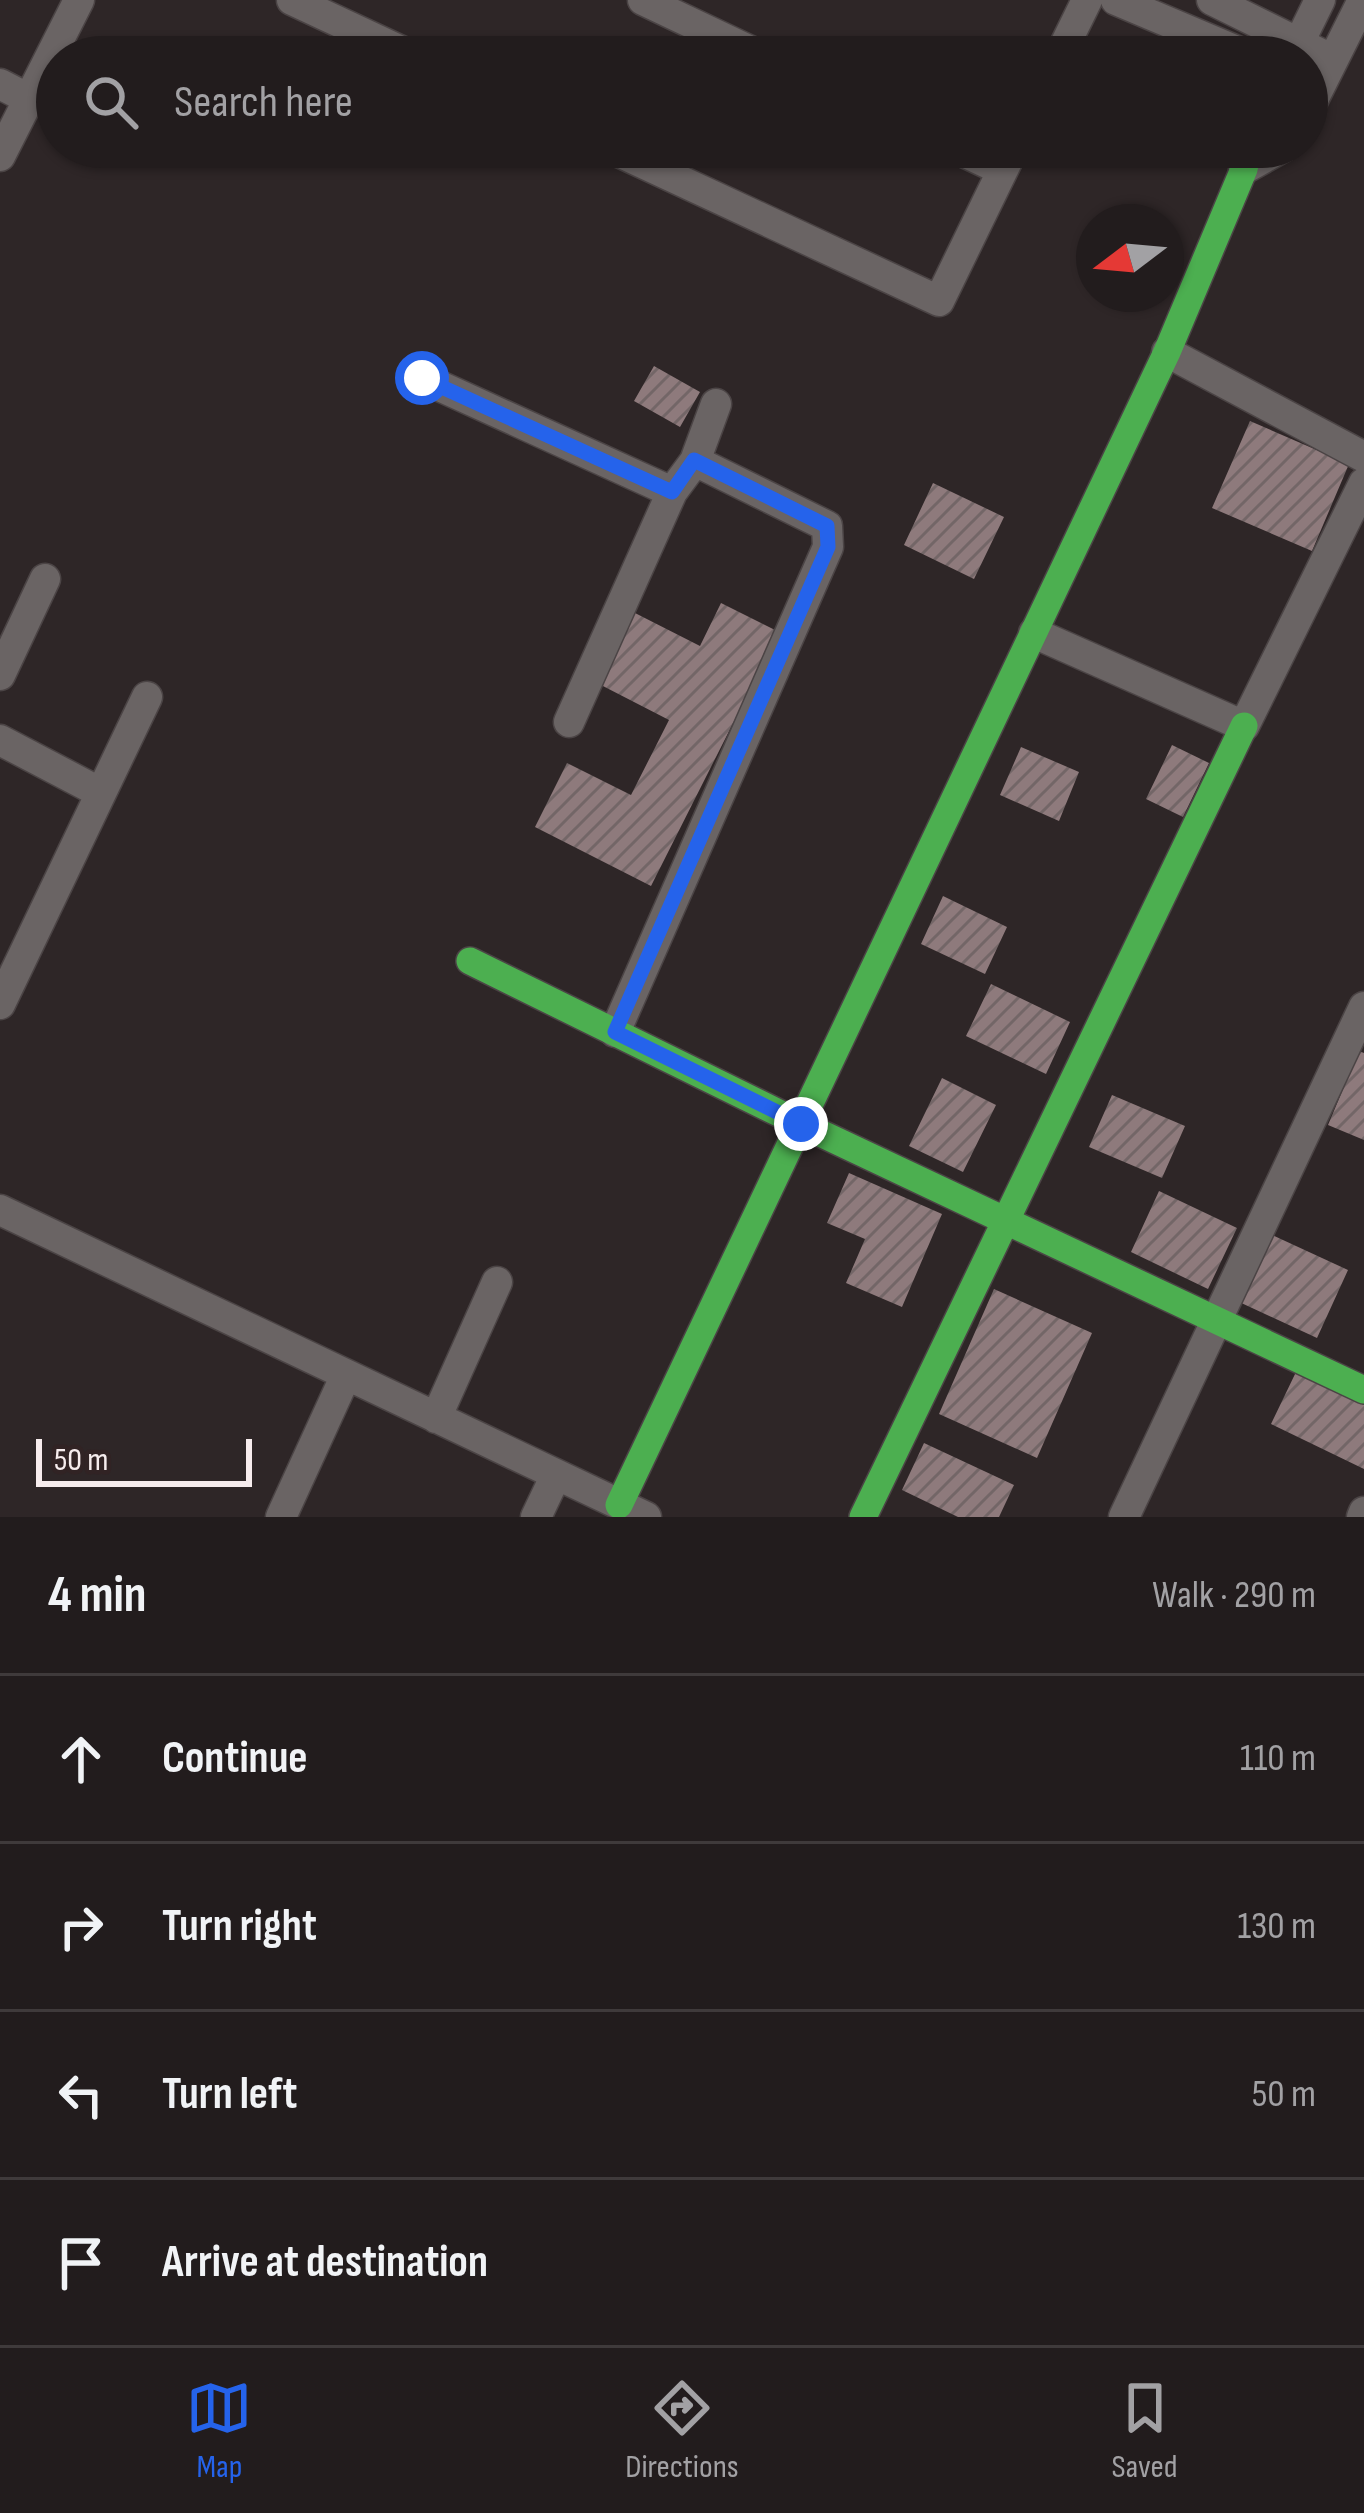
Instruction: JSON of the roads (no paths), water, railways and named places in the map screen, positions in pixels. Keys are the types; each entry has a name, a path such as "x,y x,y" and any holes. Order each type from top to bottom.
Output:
{"street":[{"path":"61,36 80,0"},
{"path":"292,0 369,36"},
{"path":"644,0 720,36"},
{"path":"1069,36 1087,0"},
{"path":"1116,0 1201,36"},
{"path":"1212,0 1274,36"},
{"path":"1302,36 1320,0"},
{"path":"1328,68 1363,0"},
{"path":"1328,59 1333,60"},
{"path":"0,84 29,99"},
{"path":"0,156 36,85"},
{"path":"653,168 939,301 1004,168"},
{"path":"0,1210 632,1511 801,1124 1167,352 1242,168"},
{"path":"1167,352 1364,457"},
{"path":"422,378 672,492"},
{"path":"568,722 672,492 694,460 716,404"},
{"path":"615,1032 828,547 827,526 694,460"},
{"path":"863,1517 1364,483"},
{"path":"0,675 45,579"},
{"path":"1034,633 1244,727"},
{"path":"0,1004 147,697"},
{"path":"0,740 101,793"},
{"path":"470,961 801,1124 1364,1390"},
{"path":"1124,1517 1364,1007"},
{"path":"436,1418 496,1282"},
{"path":"280,1517 346,1375"},
{"path":"536,1517 556,1475"}]}
